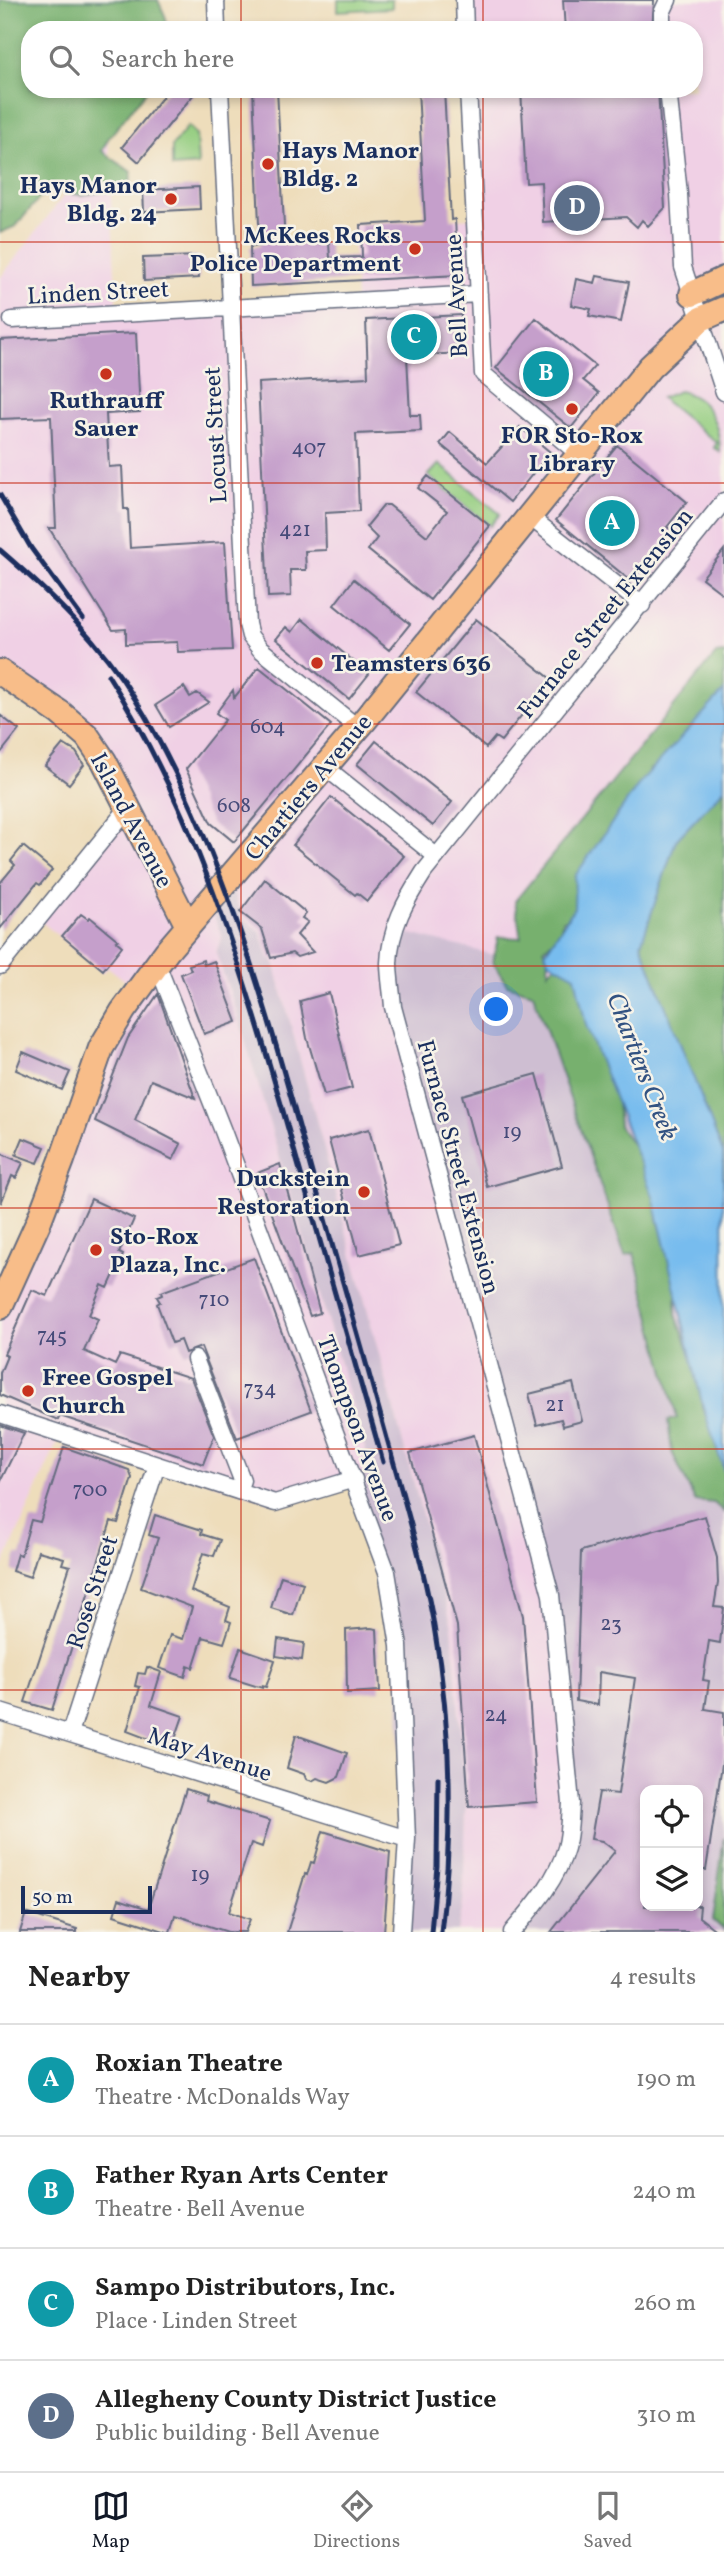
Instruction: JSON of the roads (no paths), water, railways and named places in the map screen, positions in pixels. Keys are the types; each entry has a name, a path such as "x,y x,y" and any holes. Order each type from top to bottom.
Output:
{"main road":[{"path":"692,294 724,279"},
{"path":"701,319 724,309"},
{"name":"Chartiers Avenue","path":"0,1307 52,1186 101,1048 156,964 358,727 650,368 701,319"},
{"name":"Island Avenue","path":"0,672 60,713 87,736 104,761 188,926"}],"street":[{"path":"216,0 217,21"},
{"path":"464,0 465,21"},
{"path":"662,21 662,13 668,0"},
{"name":"Locust Street","path":"220,98 247,624 250,636 260,649 358,727"},
{"name":"Bell Avenue","path":"468,98 482,374 580,455"},
{"path":"669,98 683,267 724,391"},
{"name":"Linden Street","path":"12,320 479,294"},
{"name":"Furnace Street Extension","path":"512,1932 534,1905 560,1864 566,1846 571,1803 551,1595 393,1007 389,963 394,930 411,892 436,856 724,501"},
{"path":"530,517 642,605"},
{"path":"325,766 436,856"},
{"path":"0,966 128,808"},
{"name":"Thompson Avenue","path":"156,964 223,1131 387,1573 399,1646 407,1839 401,1932"},
{"path":"195,1359 242,1480 238,1491"},
{"path":"0,1414 275,1503 354,1479"},
{"name":"Rose Street","path":"70,1733 157,1465"},
{"name":"May Avenue","path":"0,1712 407,1839"}],"water":[{"name":"Chartiers Creek","path":"724,691 724,789 676,840 641,944 723,1153 724,1471 703,1407 653,1196 586,1025 575,976 550,962 545,953 574,908 575,876 641,781"}],"railway":[{"path":"0,495 31,548 83,619"},
{"path":"0,550 74,619 107,658 135,699 168,758 197,819 245,947 286,1079 376,1397 429,1600 444,1697 449,1775 448,1854 441,1932"},
{"path":"108,675 165,778 189,832 231,942 267,1055 383,1462"},
{"path":"431,1932 437,1866 438,1778"}],"place":[{"name":"Hays Manor Bldg. 2","path":"268,164"},
{"name":"Hays Manor Bldg. 24","path":"171,199"},
{"name":"Allegheny County District Justice","path":"577,208"},
{"name":"McKees Rocks Police Department","path":"415,249"},
{"name":"Sampo Distributors, Inc.","path":"414,337"},
{"name":"Ruthrauff Sauer","path":"106,374"},
{"name":"Father Ryan Arts Center","path":"546,374"},
{"name":"FOR Sto-Rox Library","path":"572,409"},
{"name":"Roxian Theatre","path":"612,523"},
{"name":"Teamsters 636","path":"317,663"},
{"name":"Duckstein Restoration","path":"364,1192"},
{"name":"Sto-Rox Plaza, Inc.","path":"96,1250"},
{"name":"Free Gospel Church","path":"28,1391"}]}
